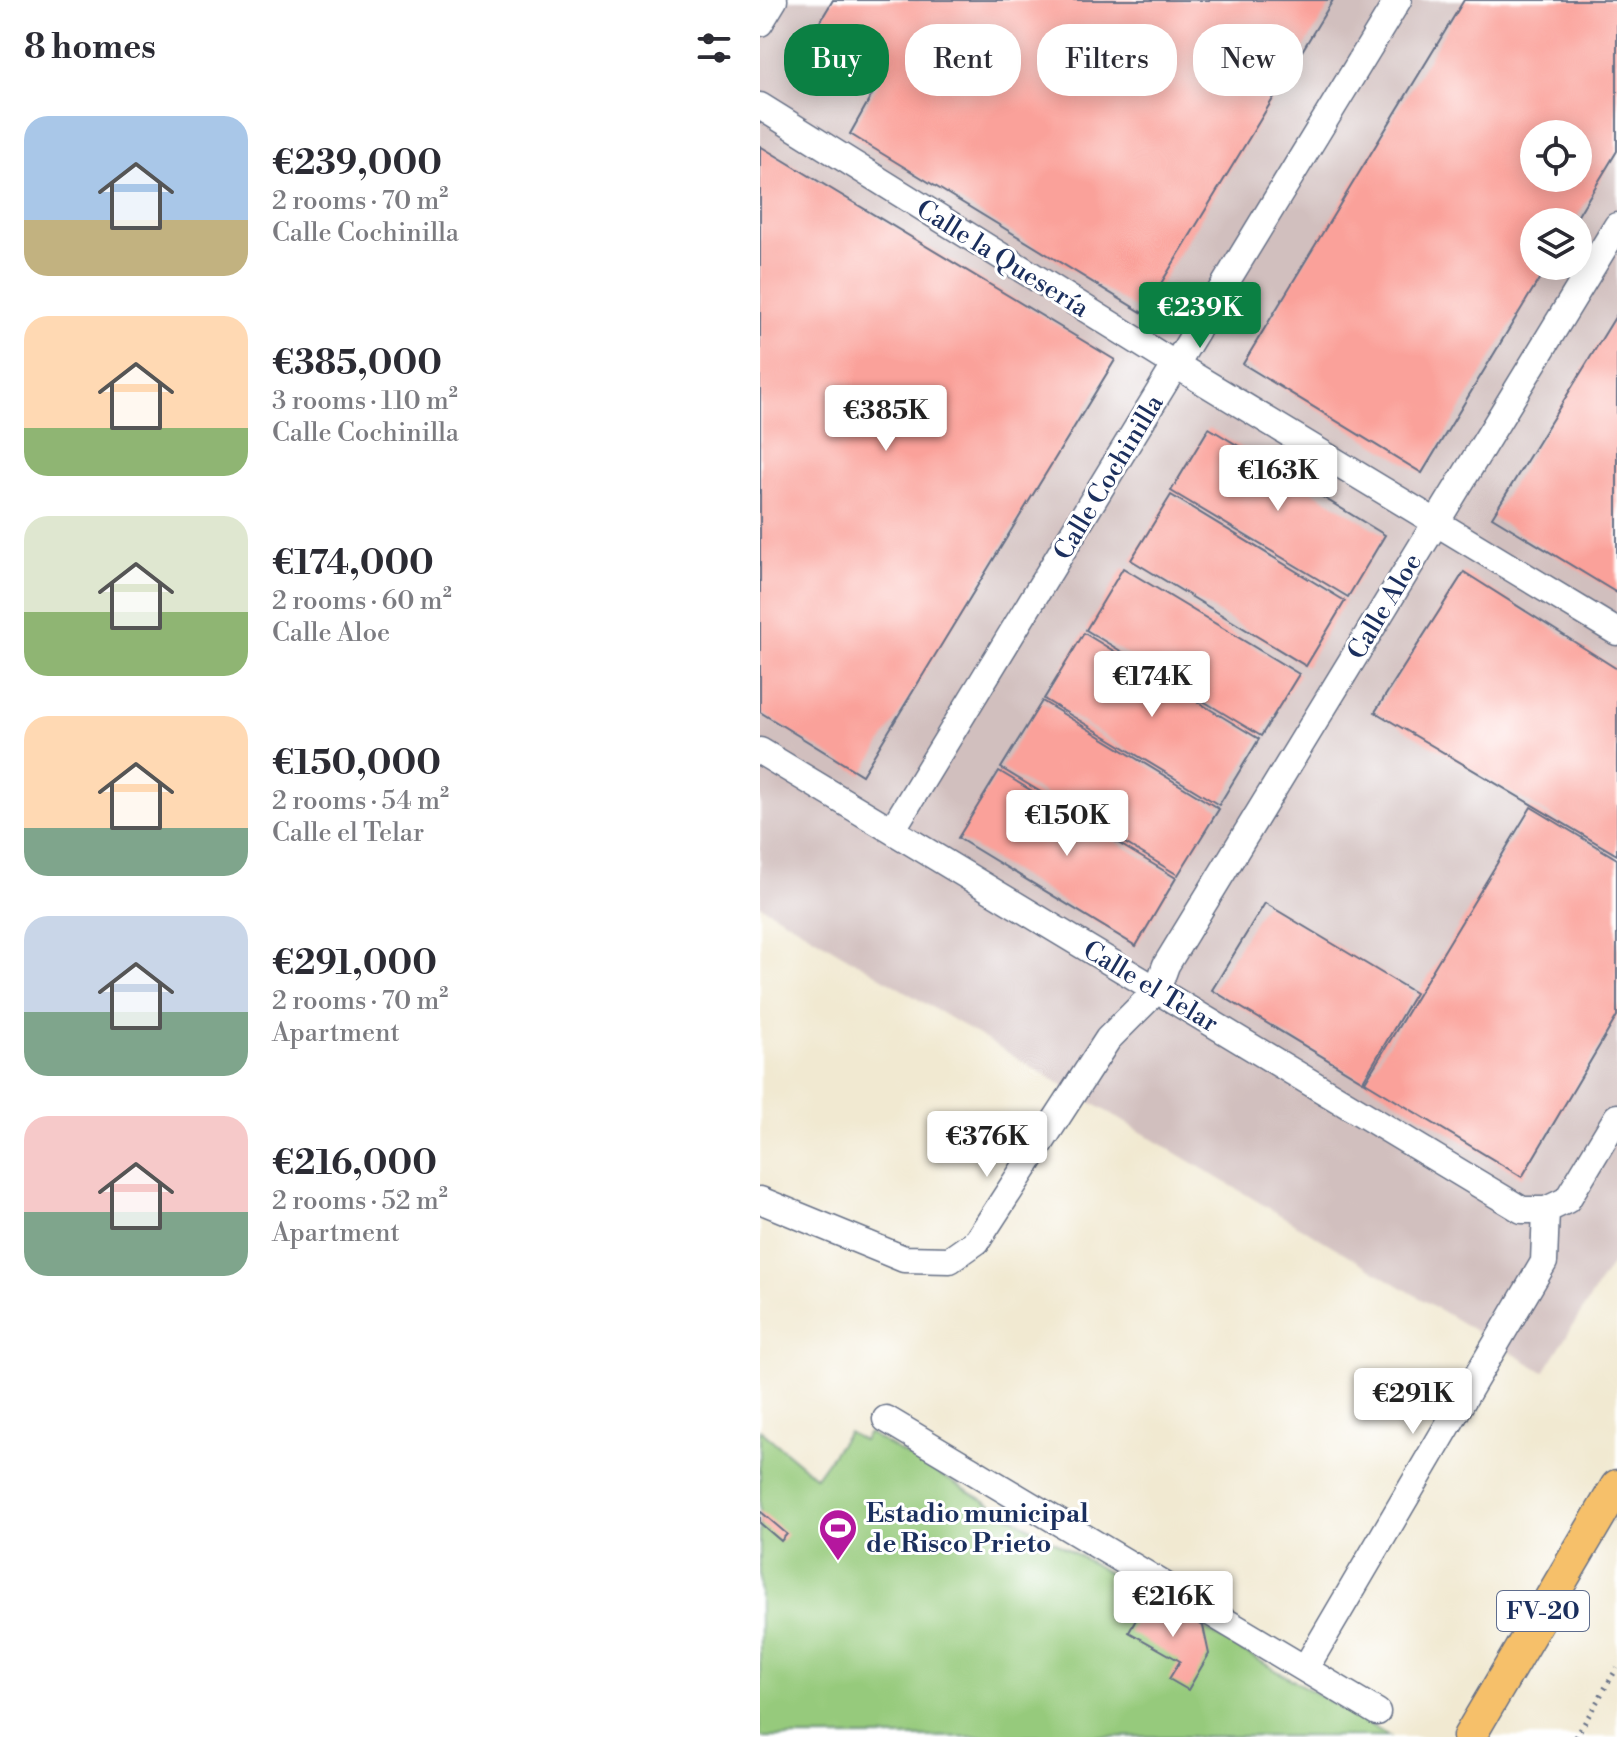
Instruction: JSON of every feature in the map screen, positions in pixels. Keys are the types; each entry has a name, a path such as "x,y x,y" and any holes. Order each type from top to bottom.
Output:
{"main road":[{"name":"FV-20","path":"1469,1737 1617,1486"}],"street":[{"path":"760,23 774,0"},
{"name":"Calle Cochinilla","path":"892,830 1398,0"},
{"name":"Calle la Quesería","path":"760,106 1176,365 1617,632"},
{"name":"Calle Aloe","path":"1157,990 1166,965 1617,226"},
{"name":"Calle el Telar","path":"760,751 1522,1210 1546,1210"},
{"path":"760,1200 904,1259 950,1260 977,1241 1108,1039 1157,990"},
{"path":"1305,1669 1544,1262 1546,1210 1567,1200 1617,1117"},
{"path":"886,1419 1377,1712"}],"path":[{"path":"1576,1737 1617,1668"}],"shaded area":[{"path":"760,0 1617,0 1617,1255 1544,1372 760,905"}],"green space":[{"path":"760,1430 816,1477 848,1432 863,1441 868,1433 1389,1736 760,1737"}],"building":[{"path":"833,0 1333,0 1303,49 1303,24 1193,24 1193,96 1275,96 1143,313 850,134 871,96 889,96 889,24 819,24"},
{"path":"1464,0 1617,0 1617,151 1582,208 1520,208 1520,280 1539,280 1422,473 1243,364"},
{"path":"760,146 1115,360 862,775 760,712"},
{"path":"1617,314 1617,593 1492,517"},
{"path":"1209,428 1385,535 1348,597 1171,491"},
{"path":"1171,495 1345,601 1306,666 1131,560"},
{"path":"1123,568 1299,674 1261,736 1086,630"},
{"path":"1464,572 1617,669 1617,855 1375,712"},
{"path":"1084,633 1259,739 1219,805 1044,699"},
{"path":"1042,701 1219,809 1178,875 1001,768"},
{"path":"999,771 1176,878 1136,946 958,838"},
{"path":"1531,807 1617,859 1617,1016 1522,1177 1365,1082"},
{"path":"1265,903 1415,993 1363,1081 1212,990"},
{"path":"760,1511 787,1534 781,1541 760,1523"},
{"path":"1150,1595 1203,1626 1209,1654 1188,1690 1169,1679 1180,1661 1129,1632"}],"place":[{"name":"Estadio municipal de Risco Prieto","path":"838,1562"}]}
